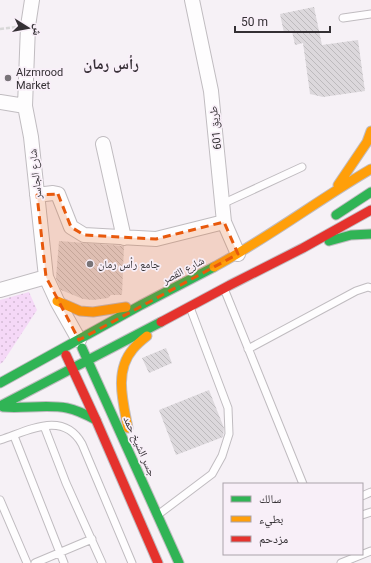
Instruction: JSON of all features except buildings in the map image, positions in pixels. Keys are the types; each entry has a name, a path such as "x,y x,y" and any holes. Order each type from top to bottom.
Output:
{"main road":[{"path":"334,191 367,142 371,131"},
{"name":"شارع القصر","path":"0,383 141,305 238,254 334,191 371,169"},
{"path":"325,221 371,192"},
{"path":"0,407 303,248 371,210"},
{"path":"303,248 351,235 371,234"},
{"path":"227,287 286,246"},
{"path":"57,301 80,311 93,312 141,305"},
{"path":"133,458 120,388 123,366 132,349 166,320"},
{"name":"جسر الشيخ حمد","path":"78,340 133,458 179,563"},
{"path":"63,348 158,563"},
{"path":"0,407 14,409 62,407 79,411 96,420"}],"street":[{"name":"شارع الجاسر","path":"32,0 28,26 25,106 31,137 46,277 78,340"},
{"name":"طريق 601","path":"192,0 211,91 224,222 238,254"},
{"path":"0,102 25,106"},
{"path":"103,144 124,238"},
{"path":"37,195 53,193 58,194 71,227 84,235 156,239 224,222"},
{"path":"0,290 46,277"}],"lane":[{"path":"343,18 371,14"},
{"path":"222,204 302,167"},
{"path":"227,287 248,349 303,483"},
{"path":"248,349 356,291 368,287 371,288"},
{"path":"158,515 212,474 222,456 230,434 228,408 190,308"},
{"path":"0,440 44,426 53,425 61,426 73,432 78,438 132,563"},
{"path":"44,426 66,483 102,563"},
{"path":"14,436 59,554 64,563"},
{"path":"0,500 27,563"},
{"path":"35,563 92,539"},
{"path":"341,563 361,555"}],"highlighted area":[{"path":"58,194 71,227 84,235 156,239 224,222 238,254 79,340 46,277 37,195"}],"shaded area":[{"path":"29,292 37,310 3,362 0,364 0,300"}],"traffic: fast":[{"path":"336,215 371,192"},
{"path":"329,241 351,235 371,234"},
{"path":"0,383 141,305 214,267"},
{"path":"0,406 161,322"},
{"path":"82,348 179,563"},
{"path":"3,407 43,406 67,408 96,420"}],"traffic: slow":[{"path":"338,185 367,142 371,131"},
{"path":"214,267 254,244 371,169"},
{"path":"57,301 80,311 93,312 126,307"},
{"path":"128,428 122,397 122,377 124,367 127,358 133,349 147,336"}],"traffic: jam":[{"path":"161,322 303,248 371,210"},
{"path":"66,355 158,563"}],"place":[{"name":"Alzmrood Market","path":"8,78"},
{"name":"جامع رأس رمان","path":"90,264"}],"district":[{"name":"رأس رمان","path":"111,64"}]}
